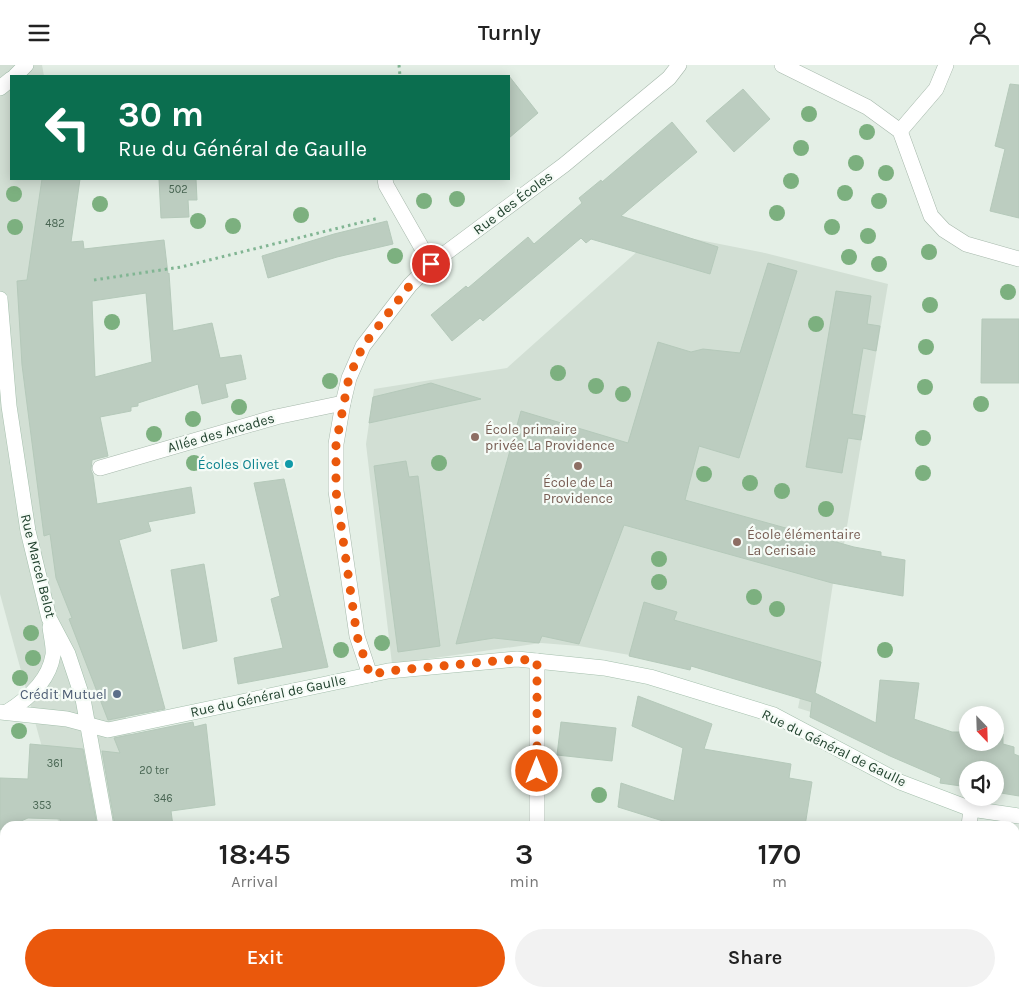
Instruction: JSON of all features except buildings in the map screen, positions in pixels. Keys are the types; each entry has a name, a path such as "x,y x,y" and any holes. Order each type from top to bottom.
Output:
{"street":[{"path":"15,75 26,65"},
{"name":"Rue des Écoles","path":"370,675 357,636 336,491 336,444 343,403 349,377 363,346 410,285 431,264 564,165 669,78 679,65"},
{"path":"782,65 867,107 900,131 931,217 944,230 966,244 1019,259"},
{"path":"900,131 936,89 946,65"},
{"path":"0,88 10,80"},
{"path":"385,180 386,185 431,264"},
{"name":"Rue Marcel Belot","path":"0,299 9,406 28,531 49,618 68,655 83,699 105,821"},
{"name":"Allée des Arcades","path":"100,468 276,417 343,403"},
{"path":"4,712 24,702 43,680 53,654 49,618"},
{"name":"Rue du Général de Gaulle","path":"4,712 67,719 108,730 388,671 517,659 537,661 604,668 650,677 774,715 900,782 971,809 1019,816"},
{"path":"537,661 537,821"},
{"path":"970,821 971,809"}],"path":[{"path":"94,280 181,267 401,212"}],"shaded area":[{"path":"0,65 42,65 44,75 10,75 10,180 66,180 48,297 112,652 148,821 58,821 43,751 0,594"},
{"path":"659,232 765,253 888,284 844,544 833,583 811,712 798,708 800,698 691,666 579,646 541,643 392,664 366,444 374,389 507,368"}],"place":[{"name":"École primaire privée La Providence","path":"475,437"},
{"name":"Écoles Olivet","path":"289,464"},
{"name":"École de La Providence","path":"578,466"},
{"name":"École élémentaire La Cerisaie","path":"737,542"},
{"name":"Crédit Mutuel","path":"117,694"}],"route":[{"path":"431,264 410,285 363,346 349,377 343,403 336,444 336,491 357,636 367,661 370,675 388,671 517,659 537,661 537,771"}]}
